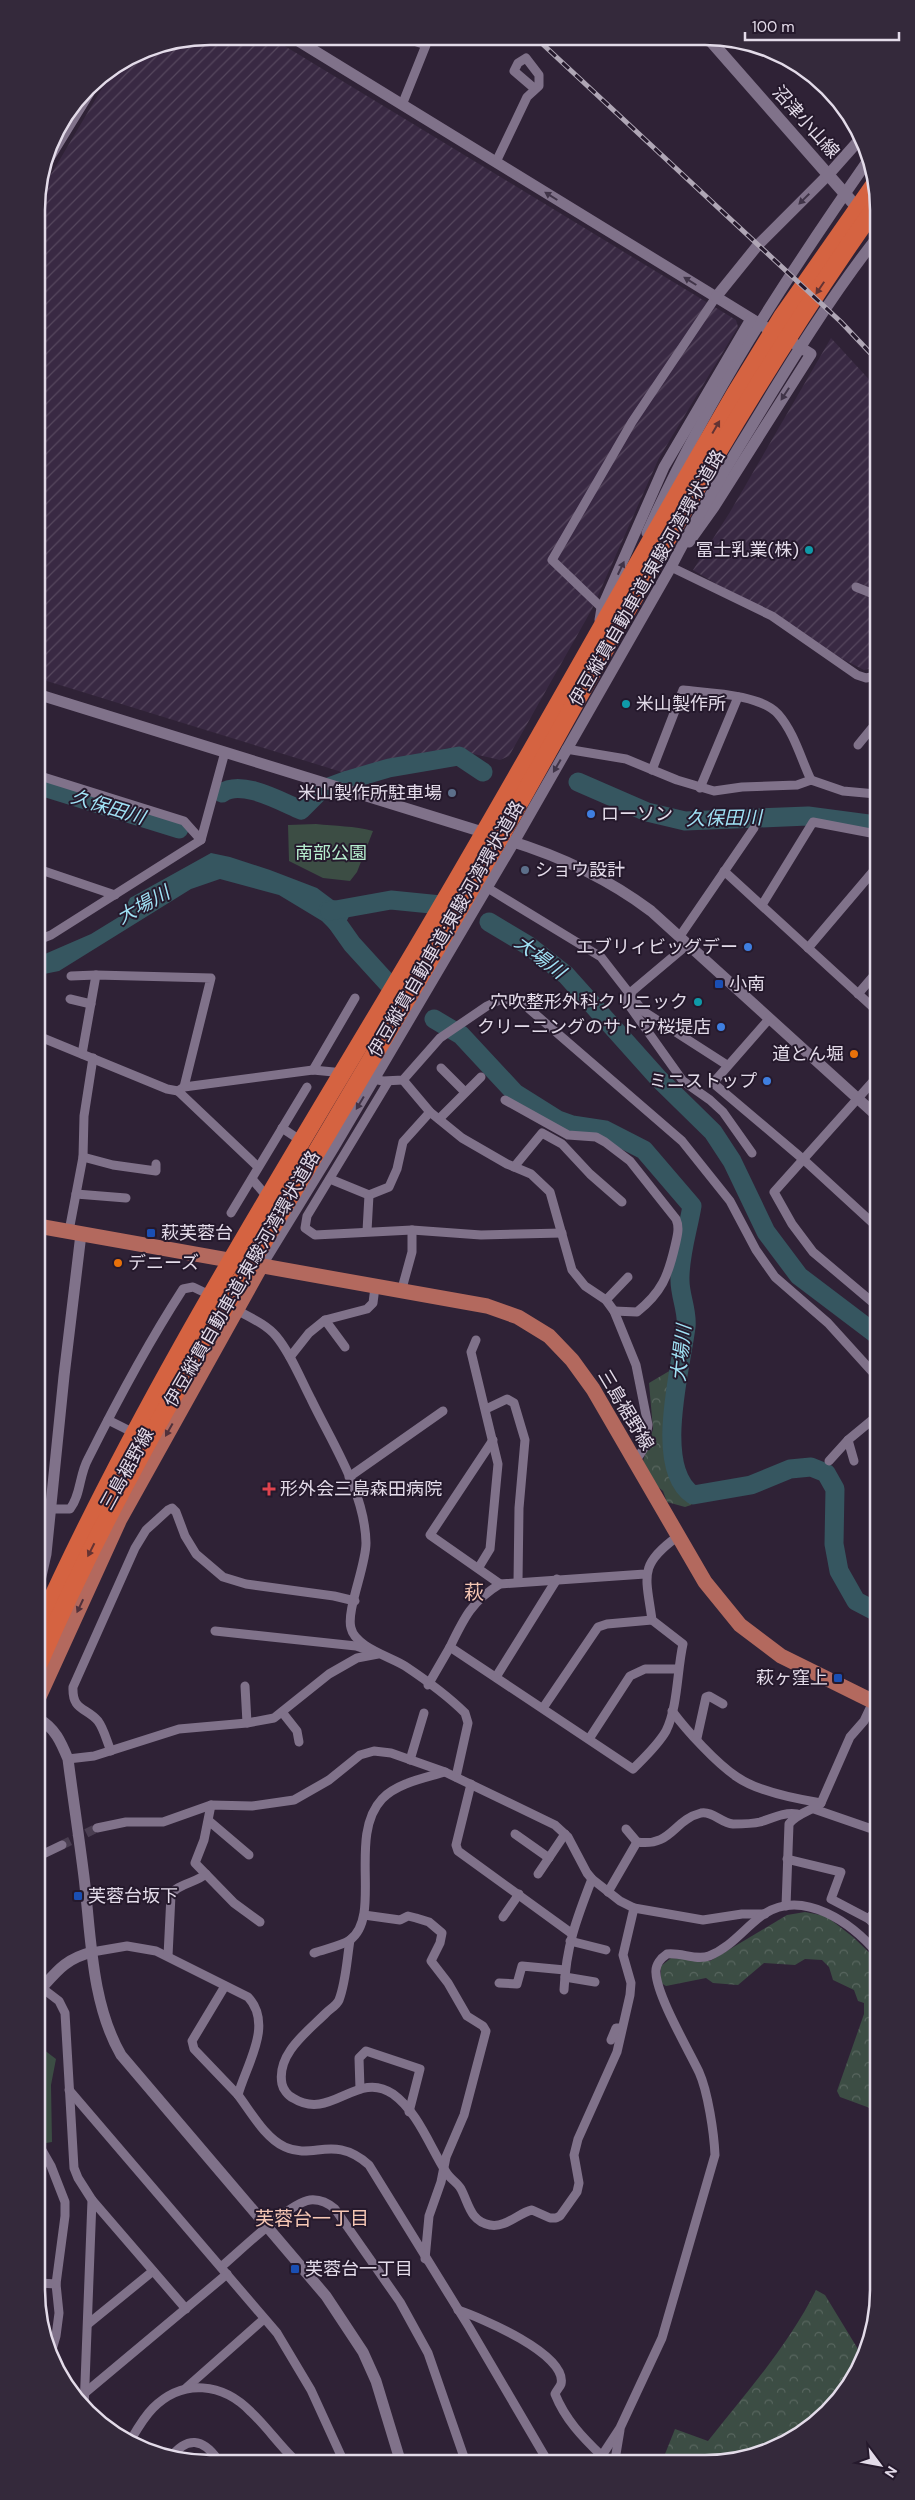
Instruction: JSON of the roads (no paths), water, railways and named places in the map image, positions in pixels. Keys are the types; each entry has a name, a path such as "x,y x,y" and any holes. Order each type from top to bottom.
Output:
{"highway":[{"path":"735,394 778,316 867,181"},
{"name":"伊豆縦貫自動車道;東駿河湾環状道路","path":"45,1614 64,1572 134,1434 206,1302 409,963 735,394 782,317 869,192"},
{"name":"伊豆縦貫自動車道;東駿河湾環状道路","path":"45,1650 86,1561 137,1460 196,1354 466,897 695,492 779,350 870,215"},
{"path":"847,248 870,220"}],"main road":[{"name":"沼津小山線","path":"713,45 870,222"},
{"name":"三島裾野線","path":"45,1227 503,1310 518,1316 549,1336 562,1348 593,1389 678,1537 715,1596 728,1612 754,1637 787,1660 870,1701"},
{"name":"三島裾野線","path":"45,1607 61,1571 132,1432 236,1261"},
{"name":"三島裾野線","path":"45,1685 120,1520 261,1266"}],"street":[{"path":"305,45 751,320 811,354 714,507 671,567"},
{"path":"402,105 426,45"},
{"path":"496,162 527,97 535,89"},
{"path":"602,608 552,560 632,422 716,297 758,245 829,174 856,144"},
{"path":"236,1261 308,1145 348,1073 382,1019 574,688 595,647 683,456 722,383 779,292 864,167"},
{"path":"261,1266 350,1121 514,842 671,567 690,528 790,362 870,249"},
{"path":"595,647 602,608 664,467 751,320"},
{"path":"671,567 772,616 857,675 870,677"},
{"path":"856,587 870,593"},
{"path":"652,770 684,690 738,697 765,705 778,714 789,731 811,780"},
{"path":"45,696 559,857 622,889 684,940 870,1110"},
{"path":"700,788 738,697"},
{"path":"858,745 870,730"},
{"path":"566,749 626,759 700,788 714,791 742,787 769,788 797,785 811,780 843,791 870,793"},
{"path":"45,937 201,840 225,752"},
{"path":"45,777 184,821 201,840"},
{"path":"762,905 813,822 870,833"},
{"path":"752,1153 723,1112 710,1100 683,1082 626,1001 630,993 684,940 724,871 754,828"},
{"path":"45,871 115,895"},
{"path":"724,871 870,1005"},
{"path":"808,948 870,875"},
{"path":"486,887 601,957 643,1011 727,1066"},
{"path":"82,1054 96,975"},
{"path":"71,976 210,978 181,1089"},
{"path":"858,994 870,980"},
{"path":"312,1070 355,998"},
{"path":"70,999 91,1004"},
{"path":"45,1039 167,1089 181,1089 312,1070 348,1073 388,1082 403,1080 440,1038 465,1020 502,999 514,1000 527,1007 682,1142 730,1202 756,1250 775,1277 828,1323 870,1369"},
{"path":"769,1019 713,1083 804,1160 870,1221"},
{"path":"45,1537 51,1509 75,1232 76,1194 83,1157 84,1116 93,1058"},
{"path":"441,1068 466,1092"},
{"path":"440,1119 481,1077"},
{"path":"403,1080 430,1112 462,1138 514,1167 531,1174 550,1192 572,1270 578,1280 606,1300 614,1311 636,1366 648,1425 644,1448 635,1462"},
{"path":"388,1082 307,1216 305,1228 315,1235 412,1230 481,1235 562,1233"},
{"path":"870,1085 774,1192 792,1224 813,1252 870,1300"},
{"path":"231,1213 252,1179 257,1166 307,1087"},
{"path":"181,1089 257,1166"},
{"path":"505,1100 568,1135 596,1137 606,1142 630,1161 676,1219 679,1225 677,1240 669,1275 661,1288 637,1312 614,1311"},
{"path":"330,1179 369,1195 389,1187 397,1168 403,1142 430,1112"},
{"path":"350,1121 361,1128"},
{"path":"282,1128 308,1145"},
{"path":"514,1167 538,1135 542,1133 562,1144 590,1174 622,1202"},
{"path":"83,1157 113,1165 156,1171 156,1164"},
{"path":"252,1179 257,1188 272,1203"},
{"path":"76,1194 126,1198"},
{"path":"367,1232 369,1195"},
{"path":"401,1292 412,1252 412,1230"},
{"path":"606,1300 628,1277"},
{"path":"51,1509 70,1509 75,1502 86,1462 162,1321 183,1289 193,1287 214,1297"},
{"path":"290,1357 309,1333 326,1320 367,1309 373,1303 375,1287"},
{"path":"236,1309 268,1327 277,1336 290,1357 349,1477 362,1514 366,1542 350,1628 354,1635 378,1654"},
{"path":"326,1320 345,1347"},
{"path":"476,1340 471,1352 498,1464 490,1549 479,1568"},
{"path":"486,1409 507,1398 511,1400 521,1419 525,1440 519,1508 518,1582"},
{"path":"349,1477 444,1411"},
{"path":"108,1420 132,1432"},
{"path":"829,1461 848,1440 870,1422"},
{"path":"493,1440 430,1535 500,1584"},
{"path":"848,1440 854,1461"},
{"path":"111,1751 97,1721 84,1712 72,1698 73,1687 135,1548 146,1530 168,1510 172,1508 176,1512 185,1536 196,1554 223,1577 246,1584 334,1596 355,1601"},
{"path":"652,1620 645,1574 658,1552 678,1537"},
{"path":"428,1685 466,1614 484,1593 500,1584 645,1574"},
{"path":"496,1677 558,1579"},
{"path":"450,1647 633,1769 663,1734 672,1711 683,1644 652,1620 607,1624 598,1627 543,1708"},
{"path":"214,1631 356,1646 404,1666 455,1704 464,1713 468,1723 456,1777"},
{"path":"68,1759 94,1756 179,1729 247,1723 274,1718 329,1674 357,1658 378,1654"},
{"path":"589,1739 630,1676 645,1669 678,1669"},
{"path":"246,1686 247,1723"},
{"path":"697,1738 706,1697 709,1696 723,1704"},
{"path":"672,1711 738,1778 783,1796 817,1806 870,1828"},
{"path":"786,1906 788,1824 797,1814 817,1806 850,1736 870,1711"},
{"path":"282,1712 297,1731 299,1742"},
{"path":"410,1760 424,1713"},
{"path":"45,1723 55,1733 68,1759 92,1952 104,2018 110,2036 121,2055 326,2296 363,2352 376,2381 398,2455"},
{"path":"97,1828 126,1822 162,1822 211,1805 252,1806 294,1800 329,1780 360,1755 374,1751 391,1753 445,1772 555,1825 565,1834 592,1880 634,1908 703,1920 742,1914 764,1914 786,1906 808,1908 826,1912 848,1925 864,1937 870,1944"},
{"path":"445,1772 395,1789 382,1798 373,1813 367,1827 364,1845 364,1915 361,1926 350,1940 339,2001 302,2036 288,2054 282,2070 282,2086 290,2096 302,2104 315,2106 360,2089 381,2090 392,2094 410,2112 435,2150 444,2170 460,2188 470,2211 483,2222 491,2226 504,2224 532,2210 550,2218 560,2216 578,2192 579,2183 574,2155 575,2150 617,2052 632,1983 624,1959 623,1948 634,1908"},
{"path":"471,1784 456,1848 519,1894 570,1937 606,1950"},
{"path":"211,1805 195,1863 234,1903 260,1922"},
{"path":"626,1829 637,1842 660,1842 681,1825 701,1813 713,1815 726,1823 734,1824 758,1822 790,1813 797,1814"},
{"path":"208,1821 249,1855"},
{"path":"515,1834 549,1858"},
{"path":"538,1874 565,1834"},
{"path":"608,1892 637,1842"},
{"path":"45,1853 62,1845"},
{"path":"787,1859 841,1872 826,1912"},
{"path":"168,1956 171,1895 176,1889 197,1881 206,1874"},
{"path":"564,1990 564,1974 570,1937 592,1880"},
{"path":"503,1917 519,1894"},
{"path":"831,1899 869,1919"},
{"path":"603,2455 620,2428 662,2338 715,2155 714,2137 700,2074 667,2006 656,1972 658,1964 662,1958 674,1953 701,1958 709,1956 737,1940 764,1914"},
{"path":"364,1915 400,1920 408,1916 430,1922 442,1933 440,1943 431,1961 448,1983 466,2016 486,2029 487,2036 469,2099 446,2157 444,2170 429,2216 425,2259"},
{"path":"314,1953 350,1940"},
{"path":"45,1984 58,1969 68,1962 92,1952 127,1946 141,1947 168,1956 248,1998 254,2005 259,2028 256,2043 238,2095"},
{"path":"499,1983 517,1984 522,1966 595,1982"},
{"path":"225,1986 195,2033 192,2041 194,2049 238,2095 272,2138 284,2146 295,2149 338,2148 362,2158 369,2165 544,2455"},
{"path":"45,1993 59,2000 65,2013 74,2168 78,2178 92,2200 186,2309"},
{"path":"611,2040 616,2028 621,2028"},
{"path":"360,2089 359,2058 366,2050 420,2069 410,2112"},
{"path":"69,2090 277,2333 294,2360 341,2455"},
{"path":"45,2156 51,2166 64,2202 65,2216 56,2284 59,2313 54,2343"},
{"path":"85,2398 92,2200"},
{"path":"86,2392 186,2309 268,2227 299,2204 310,2200 320,2200 335,2209 400,2302 428,2353 463,2455"},
{"path":"88,2324 153,2271"},
{"path":"45,2283 56,2284"},
{"path":"457,2310 492,2322 527,2341 553,2365 560,2376 561,2383 555,2394 559,2404 575,2430 598,2455"},
{"path":"134,2436 152,2409 165,2398 186,2388 264,2319"},
{"path":"186,2388 206,2387 232,2396 251,2411 291,2455"},
{"path":"616,2455 620,2428"},
{"path":"177,2452 185,2444 198,2442 208,2448 214,2455"}],"water":[{"path":"211,853 270,870 317,888 333,900 354,905 339,938 322,921 279,895 220,879 191,889 59,971 45,974 45,954 91,934 122,915 130,898"}],"waterway":[{"name":"久保田川","path":"222,793 230,789 239,788 250,790 272,797 301,810 321,790 389,768 459,756 483,772"},
{"name":"久保田川","path":"578,782 647,812 685,821 808,816 870,824"},
{"name":"久保田川","path":"45,787 179,829"},
{"name":"大場川","path":"330,911 391,900 441,905"},
{"name":"大場川","path":"328,910 352,944 393,989"},
{"name":"大場川","path":"489,922 529,946 566,975 659,1079 713,1132 732,1161 766,1232 799,1276 870,1330"},
{"name":"大場川","path":"434,1019 461,1035 515,1093 558,1120 572,1125 605,1130 644,1150 692,1206 680,1272 680,1287 685,1310 686,1327 675,1391 672,1441 674,1463 681,1482 693,1495 751,1485 790,1469 811,1467 826,1473 835,1489 834,1544 839,1571 856,1601 870,1608"}],"tunnel":[{"path":"62,1845 97,1828"}],"railway":[{"path":"544,45 841,322 870,353"}],"place":[{"name":"冨士乳業(株)","path":"809,550"},
{"name":"米山製作所","path":"626,704"},
{"name":"米山製作所駐車場","path":"452,793"},
{"name":"ローソン","path":"591,814"},
{"name":"ショウ設計","path":"525,870"},
{"name":"エブリィビッグデー","path":"748,947"},
{"name":"小南","path":"719,984"},
{"name":"穴吹整形外科クリニック","path":"698,1002"},
{"name":"クリーニングのサトウ桜堤店","path":"721,1027"},
{"name":"道とん堀","path":"854,1054"},
{"name":"ミニストップ","path":"767,1081"},
{"name":"萩芙蓉台","path":"151,1233"},
{"name":"デニーズ","path":"118,1263"},
{"name":"形外会三島森田病院","path":"269,1489"},
{"name":"萩ヶ窪上","path":"838,1678"},
{"name":"芙蓉台坂下","path":"78,1896"},
{"name":"芙蓉台一丁目","path":"295,2269"}],"district":[{"name":"萩","path":"474,1592"},
{"name":"芙蓉台一丁目","path":"312,2218"}],"park label":[{"name":"南部公園","path":"331,853"}]}
